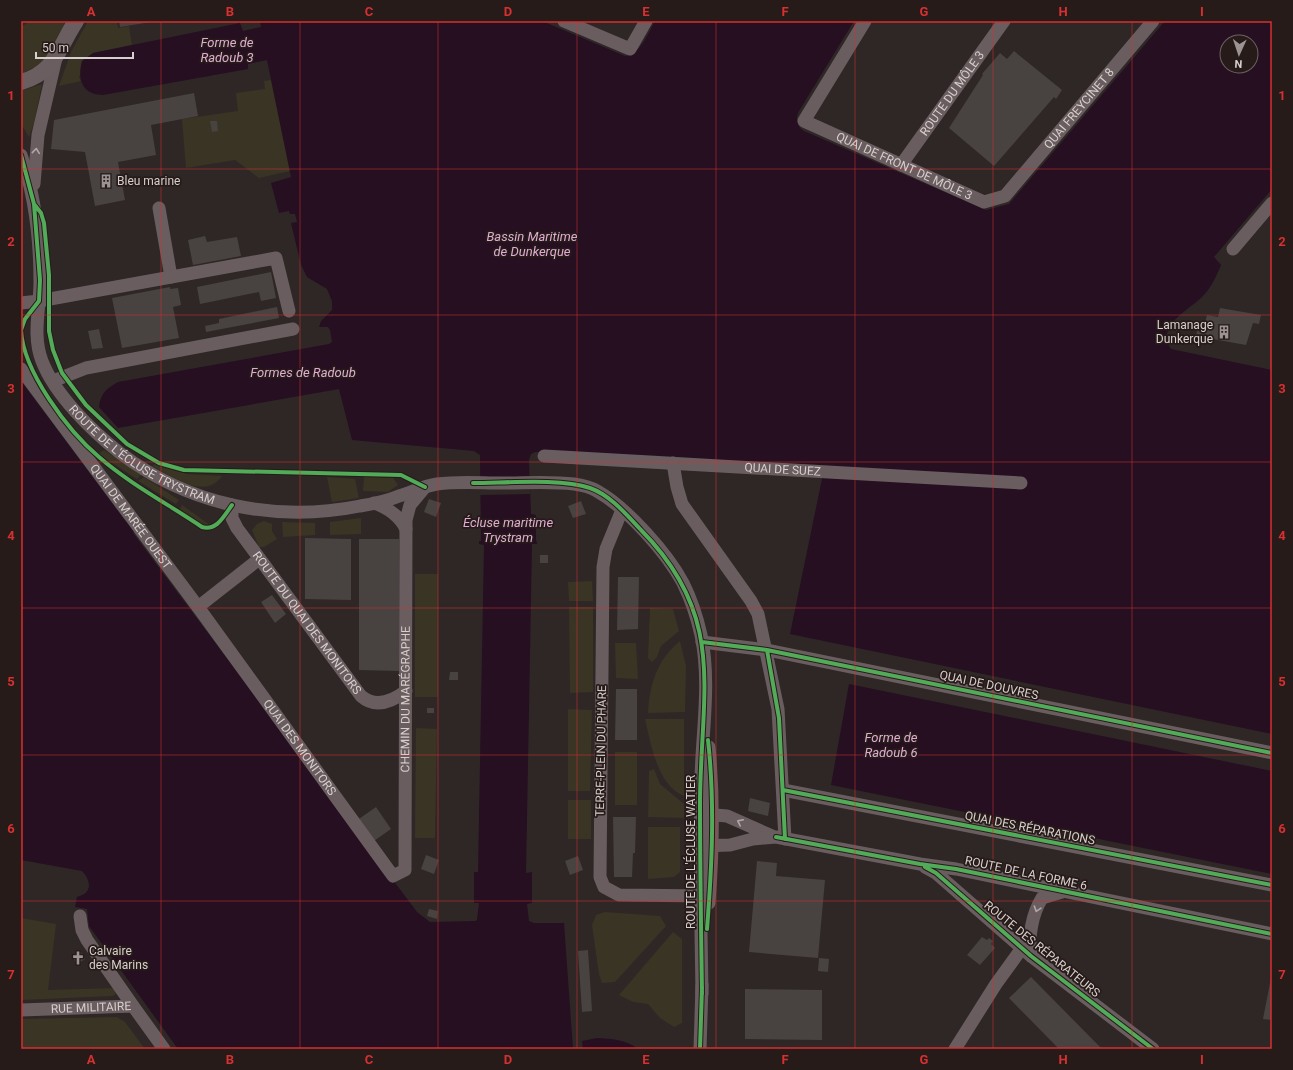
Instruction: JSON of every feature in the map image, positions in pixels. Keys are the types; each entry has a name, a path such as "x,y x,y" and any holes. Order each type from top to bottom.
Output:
{"main road":[{"path":"21,82 42,73 56,58 76,21"}],"street":[{"path":"564,21 630,48 646,21"},
{"name":"QUAI DE FRONT DE MÔLE 3","path":"865,21 804,121 984,202 1005,196"},
{"name":"ROUTE DU MÔLE 3","path":"901,165 1004,21"},
{"name":"QUAI FREYCINET 8","path":"1005,196 1153,21"},
{"path":"34,204 37,145 45,100 56,58"},
{"name":"ROUTE DE L'ÉCLUSE TRYSTRAM","path":"21,155 34,204 40,280 37,343 42,360 53,381 81,417 122,454 148,472 176,487 206,498 232,505 265,511 305,513 336,510 374,503 439,484 542,483"},
{"path":"1233,249 1272,203"},
{"path":"159,208 171,277"},
{"path":"21,303 276,258 289,312"},
{"path":"53,381 86,368 293,329"},
{"name":"QUAI DE MARÉE OUEST","path":"21,369 198,607"},
{"name":"QUAI DE SUEZ","path":"544,456 1021,483"},
{"path":"673,463 677,487 682,504 755,607 767,650 778,709 783,790 781,838"},
{"name":"ROUTE DE L'ÉCLUSE WATIER","path":"542,483 566,483 589,488 602,494 622,510 656,545 679,577 693,607 702,642 704,659 704,711 712,779 706,814 700,1049"},
{"name":"CHEMIN DU MARÉGRAPHE","path":"405,870 406,529 410,505 425,487"},
{"path":"374,503 398,516 406,529"},
{"name":"ROUTE DU QUAI DES MONITORS","path":"232,505 232,518 236,528 361,696 368,701 384,703 394,700 406,691"},
{"name":"TERRE-PLEIN DU PHARE","path":"622,510 606,549 603,567 600,877 604,887 619,895 705,896"},
{"path":"198,607 260,559"},
{"name":"QUAI DES MONITORS","path":"198,607 393,876 405,870"},
{"name":"QUAI DE DOUVRES","path":"702,642 767,650 1272,753"},
{"name":"QUAI DES RÉPARATIONS","path":"783,790 1272,885"},
{"name":"ROUTE DE LA FORME 6","path":"706,814 727,816 781,838 920,864 956,869 1272,934"},
{"name":"ROUTE DE LA FORME 6","path":"706,846 730,845 753,839 781,838"},
{"name":"ROUTE DES RÉPARATEURS","path":"920,864 936,873 1027,952 1153,1049"},
{"path":"955,1049 996,984 1027,952 1039,903 1046,896 1067,892"},
{"path":"80,916 80,925 87,940 133,1006"},
{"name":"RUE MILITAIRE","path":"21,1010 133,1006 164,1049"}],"shaded area":[{"path":"30,21 66,21 44,61 21,74 21,27"},
{"path":"88,21 117,21 118,28 129,26 132,45 93,53 79,77 81,81 59,86 71,52"},
{"path":"271,80 290,171 259,178 235,160 186,168 182,119 238,111 236,93 265,89 264,81"},
{"path":"42,84 34,123 29,137 21,124 21,91"},
{"path":"104,450 141,475 137,479 98,454"},
{"path":"155,464 187,474 222,476 215,483 207,486 197,486 178,480 152,466"},
{"path":"364,476 393,478 398,485 388,492 363,491"},
{"path":"144,477 179,500 176,504 138,481"},
{"path":"327,477 355,479 359,498 332,502"},
{"path":"182,505 210,525 201,525 180,509"},
{"path":"361,518 361,534 330,535 330,522"},
{"path":"264,521 272,524 272,531 277,539 264,547 259,547 252,530 257,524"},
{"path":"282,522 315,523 315,535 283,537"},
{"path":"415,574 438,574 438,697 415,697"},
{"path":"592,581 593,601 569,601 568,582"},
{"path":"569,607 593,607 593,692 570,693"},
{"path":"650,608 673,609 679,631 661,646 657,657 652,662 648,658"},
{"path":"680,641 686,666 685,712 648,713 653,682 660,664 672,648"},
{"path":"615,643 636,643 638,679 616,678"},
{"path":"568,709 592,710 590,791 568,791"},
{"path":"645,719 684,719 684,796 675,791 667,783 661,773 653,751"},
{"path":"416,728 437,729 435,838 415,838"},
{"path":"615,752 637,752 637,805 615,805"},
{"path":"654,769 660,784 684,804 684,818 648,817 649,771"},
{"path":"568,800 591,800 591,839 568,839"},
{"path":"648,827 680,827 680,872 674,877 648,879"},
{"path":"605,912 660,916 666,926 615,982 602,983 599,974 592,925 596,915"},
{"path":"21,918 56,924 48,990 116,988 115,995 21,1000"},
{"path":"673,932 682,939 682,1023 674,1027 660,1018 648,1004 633,1002 619,995"},
{"path":"117,1017 125,1022 145,1049 21,1049 21,1019"}],"water":[{"name":"Bassin Maritime de Dunkerque","path":"260,21 542,21 625,56 630,55 639,48 655,21 854,21 799,111 797,120 798,125 804,131 986,210 1009,204 1165,21 1272,21 1272,189 1214,257 1221,265 1213,282 1202,297 1182,313 1170,326 1167,333 1167,341 1171,349 1272,370 1272,734 790,634 823,474 1026,481 535,452 531,454 529,460 531,514 536,515 537,544 532,544 526,873 532,872 532,903 527,904 529,921 534,923 564,923 573,1049 178,1049 89,926 87,909 75,907 77,897 86,893 89,887 88,879 82,871 21,860 21,381 124,519 126,518 135,531 133,533 417,912 430,922 475,921 477,920 479,903 474,903 474,872 478,872 484,545 479,544 479,541 481,541 480,455 474,451 352,440 339,389 118,428 99,407 101,398 105,392 118,382 329,344 332,342 328,327 319,327 321,321 332,310 332,301 327,289 307,277 301,265 291,223 297,222 295,214 290,214 289,211 279,213 271,183 291,177 267,60 248,64 248,69 103,95 90,92 83,85 81,80 80,74 82,61 93,53 240,23 243,31 261,27"},
{"name":"Forme de Radoub 6","path":"849,684 1272,771 1272,874 831,785"},
{"path":"597,1038 623,1041 638,1049 583,1049 582,1041"}],"pier":[{"path":"480,478 530,478 530,494 480,495"}],"building":[{"path":"119,21 151,21 151,22 120,27"},
{"path":"1014,51 1062,90 1056,99 1054,97 994,166 949,128 983,75 982,74 1000,53 1007,59"},
{"path":"194,93 198,116 151,125 156,155 118,162 125,200 95,206 85,152 51,149 54,120"},
{"path":"210,121 217,121 218,131 212,132"},
{"path":"205,236 207,242 237,237 241,256 193,265 188,240"},
{"path":"271,272 276,298 261,301 259,292 200,304 197,287"},
{"path":"170,287 170,289 178,288 181,305 173,307 179,338 122,348 112,298"},
{"path":"277,307 279,318 206,332 205,326 219,323 219,319"},
{"name":"Lamanage Dunkerque","path":"1220,308 1261,315 1259,324 1253,323 1246,345 1196,336 1198,326 1204,327 1207,315 1218,317"},
{"path":"99,329 103,348 92,349 88,331"},
{"path":"429,499 441,503 436,517 424,512"},
{"path":"581,501 586,514 573,518 568,506"},
{"path":"305,538 351,539 351,600 305,599"},
{"path":"359,539 399,539 399,671 359,670"},
{"path":"540,555 548,555 548,563 540,563"},
{"path":"618,577 639,577 638,629 617,630"},
{"path":"272,595 286,614 275,623 261,602"},
{"path":"450,672 458,672 458,680 449,680"},
{"path":"616,689 637,689 637,740 615,740"},
{"path":"427,708 434,708 434,713 427,713"},
{"path":"750,798 770,803 768,816 748,811"},
{"path":"376,807 391,829 371,843 356,821"},
{"path":"613,817 636,817 635,853 633,853 632,877 614,877"},
{"path":"426,855 439,860 434,874 421,869"},
{"path":"578,856 583,870 570,875 565,861"},
{"path":"757,861 777,863 776,876 825,880 818,958 749,952"},
{"path":"429,909 438,911 437,919 427,916"},
{"path":"982,937 987,940 989,938 993,941 991,944 995,948 980,965 967,955"},
{"path":"588,950 592,1011 582,1012 578,951"},
{"name":"Calvaire des Marins","path":"80,951 85,959 77,964 72,956"},
{"path":"819,958 829,959 828,972 818,971"},
{"path":"1031,977 1102,1049 1059,1049 1009,998"},
{"path":"1272,978 1272,1020 1263,1019"},
{"path":"745,989 822,990 822,1040 745,1039"}],"cycle path":[{"path":"21,155 34,204 40,280 39,301 25,319 21,330"},
{"path":"34,204 41,213 44,223 49,275 49,331 53,350 62,373 86,405 127,444 159,463 184,470 401,475 425,487"},
{"path":"21,330 24,346 30,363 38,381 49,399 74,432 87,446 111,467 136,485 202,527 207,528 216,525 220,522 232,505"},
{"path":"473,483 549,482 578,485 597,491 611,500 641,530 668,562 687,594 698,625 703,657 704,690 700,800 702,994"},
{"path":"702,642 767,650 1272,753"},
{"path":"767,650 779,718 785,839"},
{"path":"707,929 712,834 712,787 708,740"},
{"path":"783,790 1272,885"},
{"path":"776,837 920,864 956,869 1272,934"},
{"path":"925,867 936,873 1031,956 1153,1049"},
{"path":"700,1049 702,987"}],"place":[{"name":"Bleu marine","path":"106,181"},
{"name":"Lamanage Dunkerque","path":"1224,332"},
{"name":"Calvaire des Marins","path":"78,958"}],"water label":[{"name":"Forme de Radoub 3","path":"227,50"},
{"name":"Formes de Radoub","path":"303,372"},
{"name":"Écluse maritime Trystram","path":"508,530"}]}
